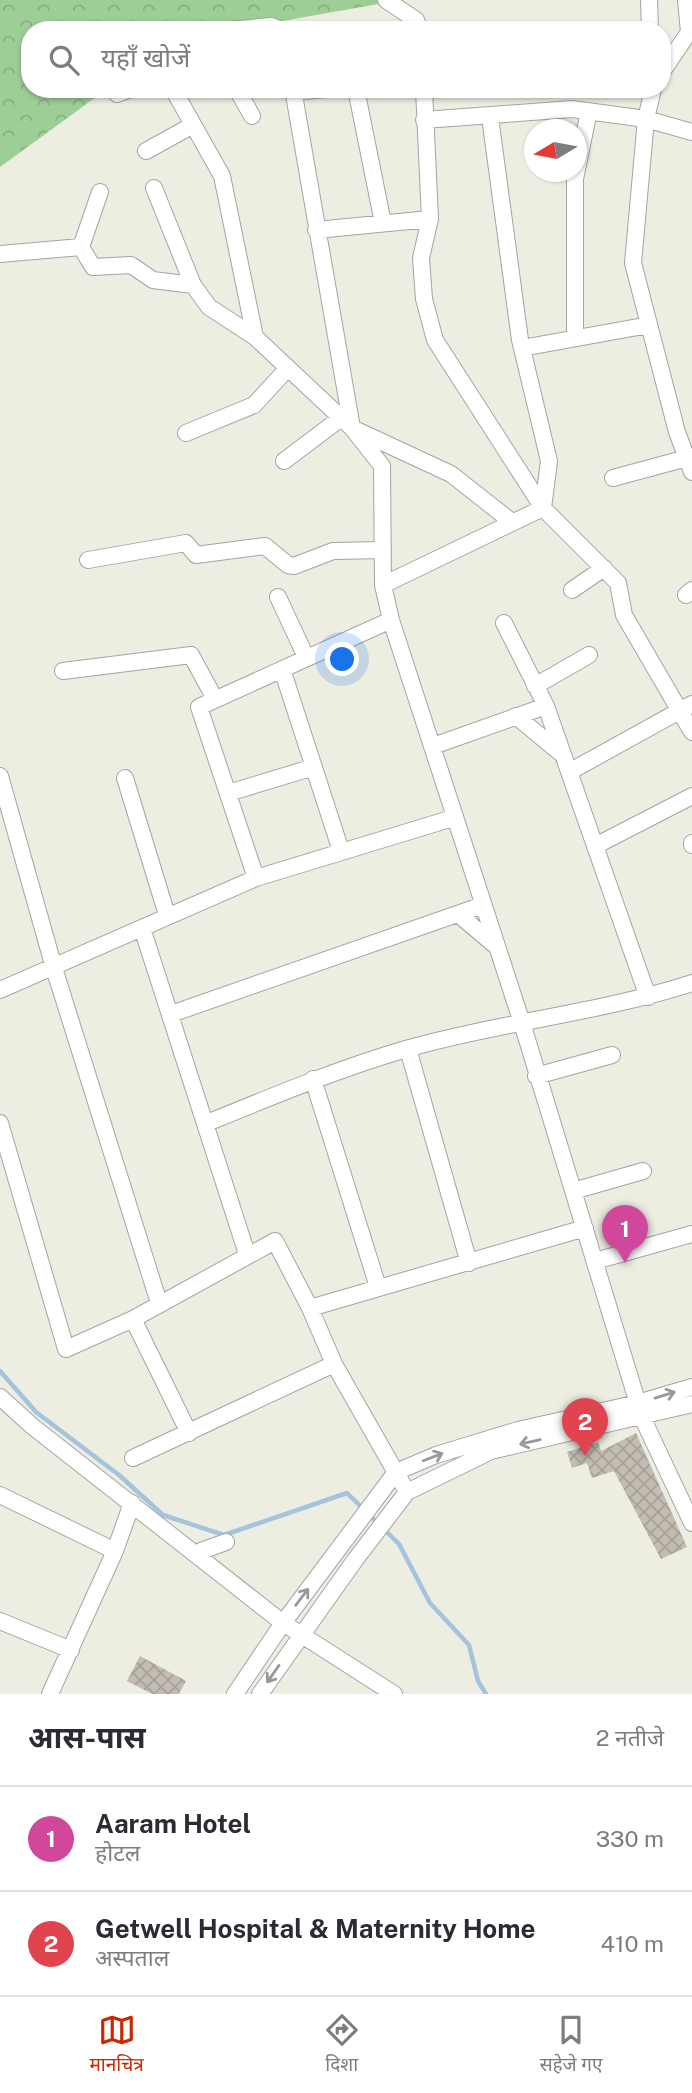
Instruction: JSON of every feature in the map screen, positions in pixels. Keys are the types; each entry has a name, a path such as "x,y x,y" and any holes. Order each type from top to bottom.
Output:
{"street":[{"path":"386,0 416,21"},
{"path":"649,0 650,21"},
{"path":"671,56 691,32 686,0"},
{"path":"178,98 222,176 255,337"},
{"path":"242,98 252,116"},
{"path":"294,98 347,423"},
{"path":"358,98 383,223"},
{"path":"424,98 430,219 421,258 424,299 435,341 543,508 618,583 624,615 686,706 692,732"},
{"path":"612,478 689,465 684,429 649,325 633,263 646,119 651,98"},
{"path":"424,120 572,109 646,119 692,132"},
{"path":"575,338 574,190 589,111"},
{"path":"490,117 522,348 549,461 543,508"},
{"path":"146,151 193,125"},
{"path":"154,188 193,285 209,307 255,337 347,423 382,466 383,585 391,620 433,746 453,818 522,1023 640,1410 692,1523"},
{"path":"80,247 100,192"},
{"path":"316,230 430,219"},
{"path":"80,247 93,267 131,265 153,280 193,285"},
{"path":"0,254 80,247"},
{"path":"522,348 649,325"},
{"path":"186,433 254,405 287,369"},
{"path":"284,461 347,423"},
{"path":"347,423 451,474 517,520"},
{"path":"383,585 543,508"},
{"path":"88,560 186,543 196,555 265,546 288,565 294,566 333,551 383,550"},
{"path":"572,590 604,568"},
{"path":"278,597 306,657"},
{"path":"256,878 198,707 391,620"},
{"path":"503,623 545,706 648,998"},
{"path":"63,671 191,655 215,699"},
{"path":"536,686 589,655"},
{"path":"282,668 341,851"},
{"path":"433,746 545,706"},
{"path":"569,772 686,706"},
{"path":"516,716 563,755"},
{"path":"228,793 314,767"},
{"path":"0,776 54,968 159,1303"},
{"path":"125,778 167,915"},
{"path":"595,846 692,796"},
{"path":"0,990 256,878 453,818"},
{"path":"171,1014 483,905"},
{"path":"458,914 497,948"},
{"path":"142,928 247,1254"},
{"path":"207,1123 313,1079 408,1049 648,998 692,983"},
{"path":"408,1049 470,1263"},
{"path":"536,1076 612,1055"},
{"path":"313,1079 378,1287"},
{"path":"0,1123 66,1349 133,1319 275,1241 310,1308 334,1364 408,1492"},
{"path":"573,1191 643,1171"},
{"path":"310,1308 585,1228"},
{"path":"595,1261 692,1234"},
{"path":"133,1319 189,1433"},
{"path":"133,1458 334,1364"},
{"path":"260,1694 302,1633 408,1492 491,1451 640,1410 692,1387"},
{"path":"0,1397 32,1426 282,1623 302,1633 394,1694"},
{"path":"235,1694 282,1623 396,1472 436,1455 518,1430 640,1410 692,1405"},
{"path":"0,1495 115,1551"},
{"path":"50,1694 115,1551 132,1503"},
{"path":"199,1556 201,1551 226,1542"},
{"path":"0,1621 71,1650"}],"green space":[{"path":"0,0 401,0 283,21 21,21 21,98 95,98 0,167"}],"building":[{"path":"636,1433 687,1547 661,1559 614,1471 592,1478 587,1463 572,1468 567,1452 598,1442 601,1451"},
{"path":"140,1656 186,1681 179,1694 152,1694 127,1681"}],"waterway":[{"path":"0,1371 36,1412 119,1475 163,1515 224,1535 347,1493 399,1544 430,1603 469,1645 478,1681 486,1694"}],"place":[{"name":"Aaram Hotel","path":"625,1263"},
{"name":"Getwell Hospital & Maternity Home","path":"585,1456"}]}
